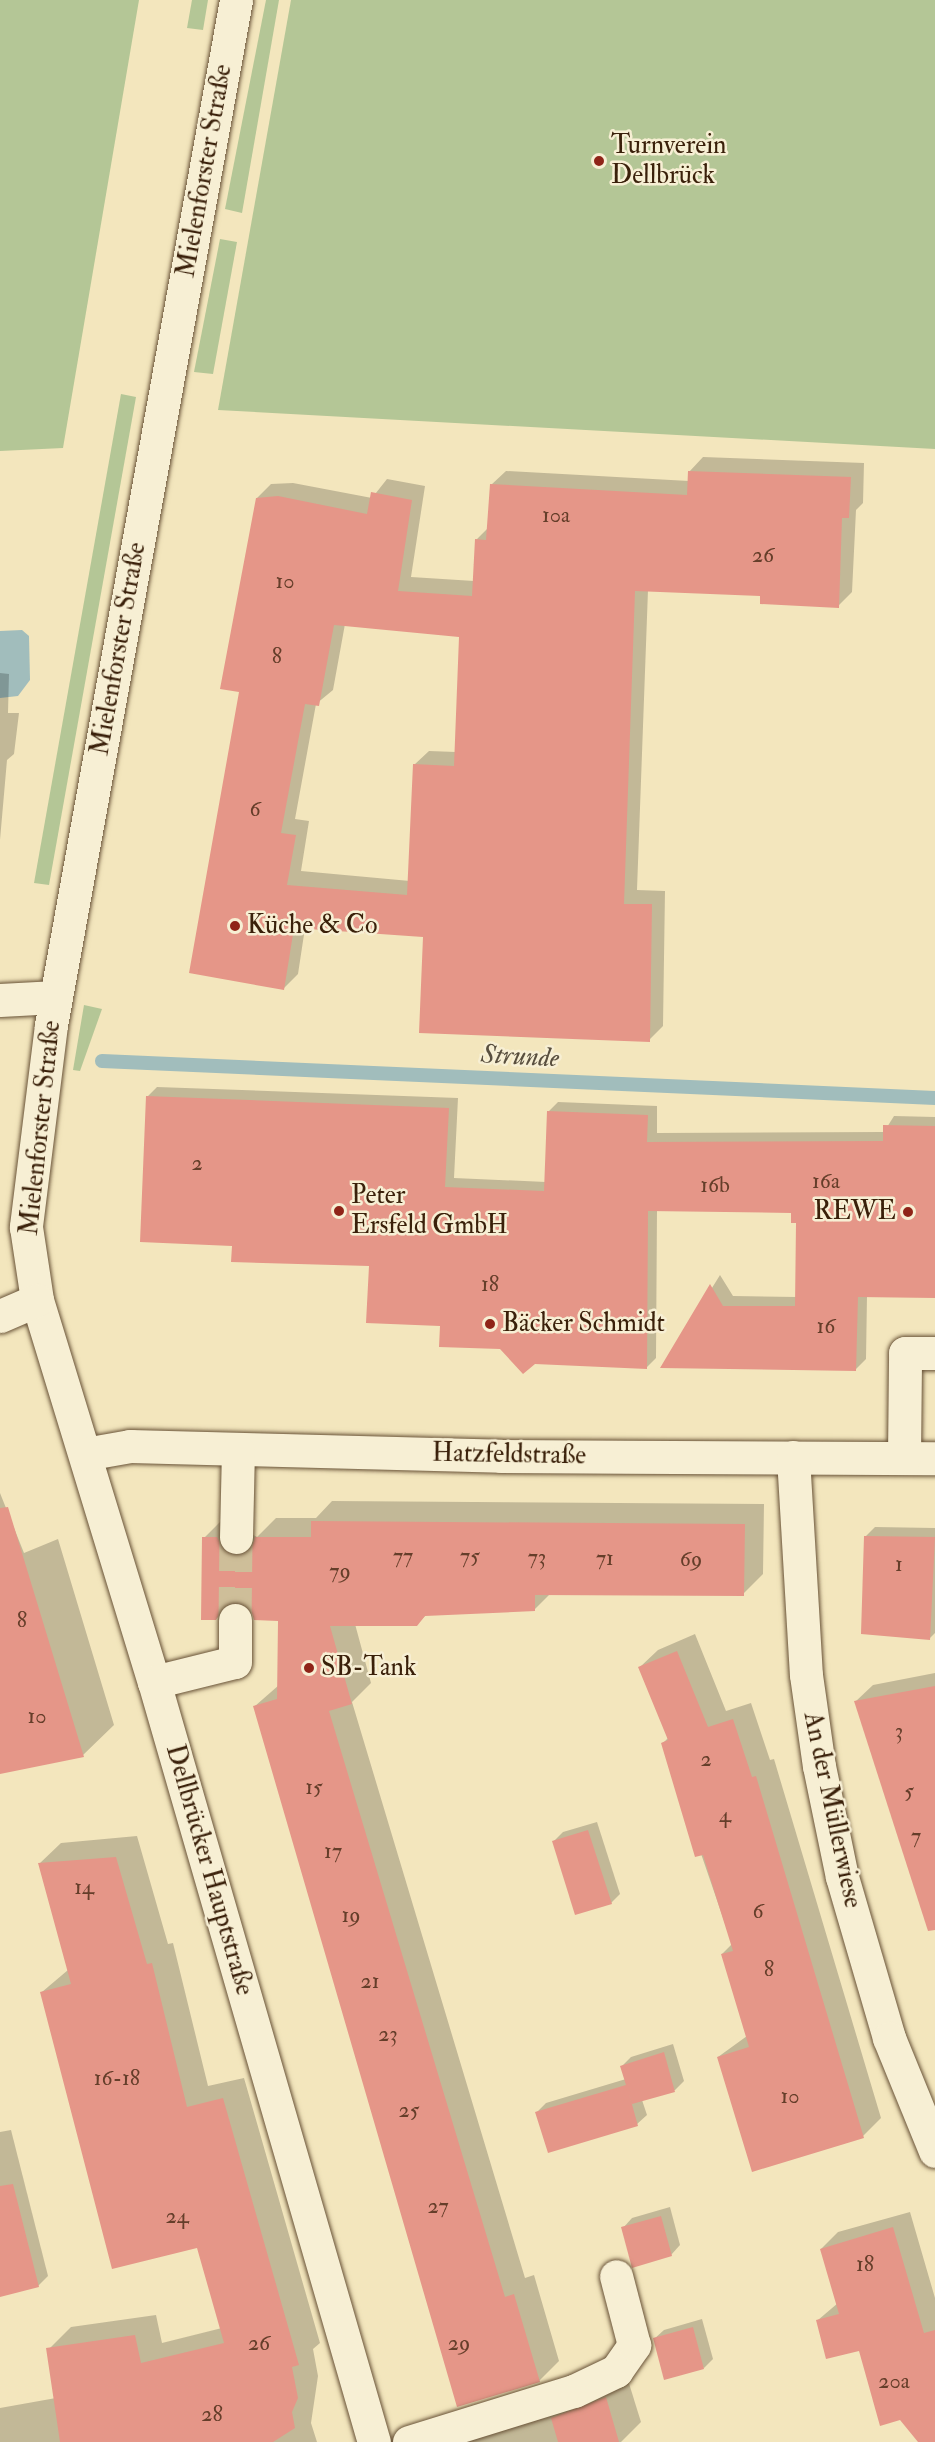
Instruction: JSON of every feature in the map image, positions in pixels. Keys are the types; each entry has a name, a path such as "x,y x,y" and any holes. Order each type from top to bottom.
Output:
{"street":[{"name":"Mielenforster Straße","path":"37,1300 26,1227 53,1011 236,0"},
{"path":"0,1000 53,1011"},
{"path":"0,1316 37,1300"},
{"name":"Dellbrücker Hauptstraße","path":"37,1300 154,1682 374,2442"},
{"path":"920,1457 905,1353 935,1353"},
{"name":"Hatzfeldstraße","path":"85,1454 117,1447 920,1457"},
{"path":"236,1538 238,1450"},
{"name":"An der Müllerwiese","path":"793,1457 805,1664 819,1766 842,1877 889,2038 935,2151"},
{"path":"154,1682 235,1662 236,1620"},
{"path":"409,2442 574,2391 616,2371 633,2344 616,2276"}],"green space":[{"path":"0,0 139,0 63,448 0,451"},
{"path":"192,0 208,0 203,30 187,28"},
{"path":"266,0 279,0 242,213 225,209"},
{"name":"Turnverein Dellbrück","path":"291,0 935,0 935,449 218,410"},
{"path":"220,239 237,242 213,374 194,372"},
{"path":"121,394 136,397 49,885 34,883"},
{"path":"84,1005 102,1009 80,1071 73,1070"}],"water":[{"path":"22,630 29,636 30,680 18,696 0,698 0,631"}],"building":[{"path":"688,471 851,477 849,518 842,518 839,608 760,604 760,596 635,591 624,904 652,904 650,1042 419,1033 423,937 294,928 284,990 189,973 239,692 220,689 256,498 278,496 367,514 371,492 412,500 398,591 472,596 475,539 486,540 490,484 687,495","holes":["334,625 459,637 454,766 413,764 407,895 287,885 296,835 281,833 305,704 319,706"]},
{"path":"146,1096 449,1108 445,1187 544,1191 547,1111 648,1115 647,1142 883,1141 883,1125 935,1126 935,1298 858,1297 856,1371 660,1368 710,1284 723,1306 795,1306 796,1223 791,1223 791,1213 648,1211 647,1369 535,1364 523,1374 500,1349 439,1347 440,1326 366,1323 369,1266 231,1262 232,1246 140,1242"},
{"path":"8,1507 84,1757 0,1774 0,1508"},
{"path":"311,1521 745,1524 744,1596 535,1595 535,1611 425,1616 417,1626 330,1626 352,1704 329,1711 505,2297 514,2294 540,2382 457,2407 253,1706 277,1699 278,1621 254,1620 251,1610 236,1601 225,1604 216,1620 201,1620 202,1537 217,1537 226,1553 236,1556 252,1547 255,1537 311,1537"},
{"path":"864,1536 935,1537 930,1640 861,1634"},
{"path":"677,1651 708,1727 733,1719 752,1777 756,1776 864,2138 752,2172 717,2057 749,2047 721,1954 733,1951 703,1855 695,1857 661,1743 668,1740 638,1667"},
{"path":"935,1686 935,1930 928,1931 854,1701"},
{"path":"588,1830 612,1904 575,1915 552,1841"},
{"path":"116,1857 147,1964 152,1963 187,2107 223,2098 299,2365 292,2367 298,2398 292,2412 295,2428 273,2442 60,2442 46,2348 135,2335 141,2363 224,2343 197,2248 112,2269 40,1992 71,1984 38,1863"},
{"path":"664,2052 675,2092 632,2104 628,2090 638,2126 548,2153 535,2112 626,2085 620,2066"},
{"path":"13,2184 39,2287 0,2297 0,2186"},
{"path":"661,2216 672,2256 632,2268 621,2227"},
{"path":"893,2227 924,2333 935,2330 935,2442 918,2442 900,2420 880,2426 859,2351 826,2359 816,2320 839,2314 820,2249"},
{"path":"693,2327 704,2369 664,2380 653,2338"},
{"path":"606,2397 619,2442 558,2442 551,2418"}],"waterway":[{"name":"Strunde","path":"102,1061 935,1098"}],"tunnel":[{"path":"235,1620 236,1537"}],"place":[{"name":"Turnverein Dellbrück","path":"599,161"},
{"name":"Küche & Co","path":"235,926"},
{"name":"Peter Ersfeld GmbH","path":"339,1211"},
{"name":"REWE","path":"908,1212"},
{"name":"Bäcker Schmidt","path":"490,1324"},
{"name":"SB-Tank","path":"309,1668"}]}
